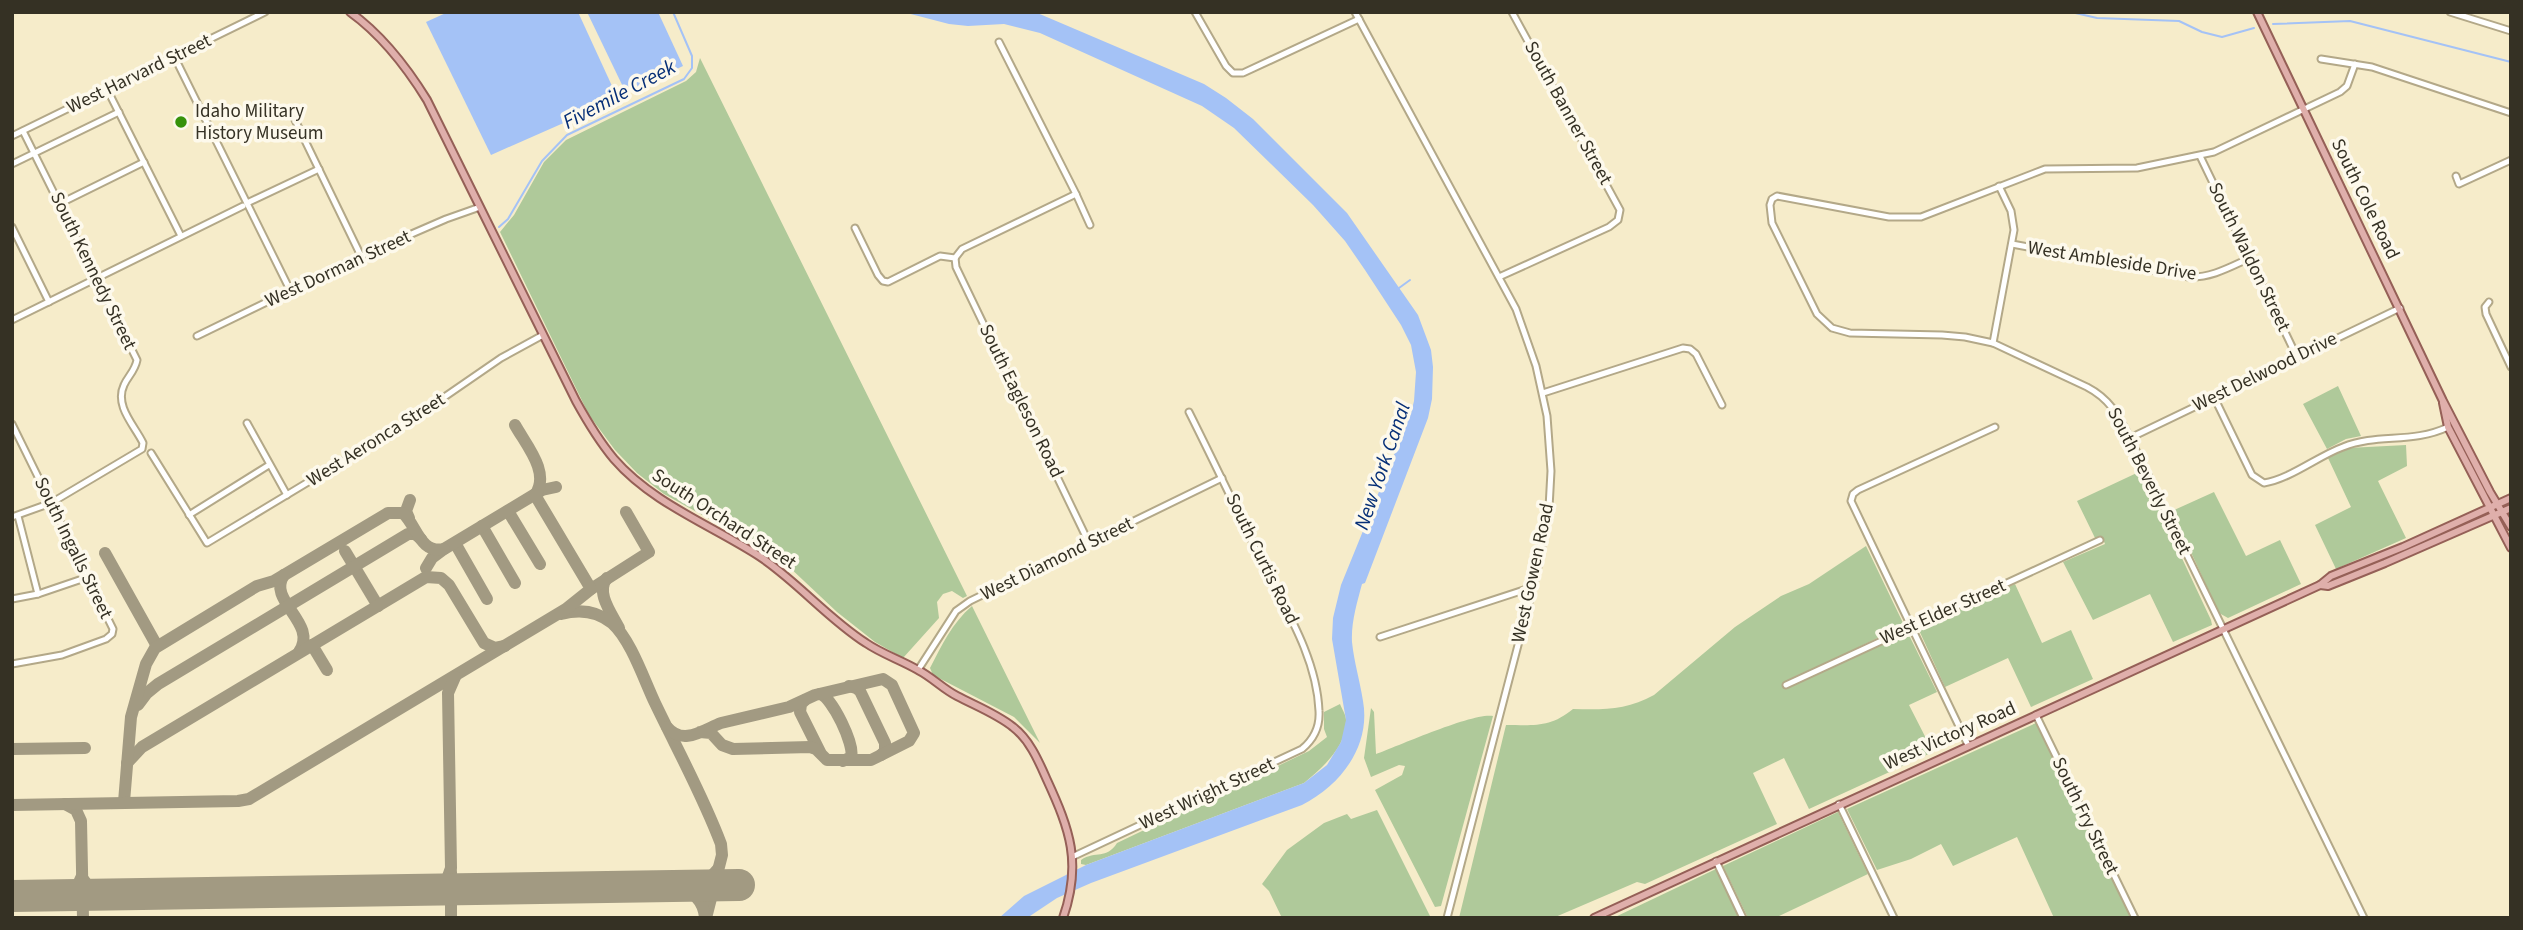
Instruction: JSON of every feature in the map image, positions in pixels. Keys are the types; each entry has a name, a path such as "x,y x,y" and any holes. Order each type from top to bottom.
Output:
{"main road":[{"name":"South Orchard Street","path":"350,12 380,38 411,74 427,100 587,422 615,460 632,477 687,515 769,563 842,627 869,646 918,670 950,692 1014,728 1035,753 1068,829 1072,866 1070,891 1063,918"},
{"name":"South Cole Road","path":"2258,12 2443,401 2511,527"},
{"name":"South Cole Road","path":"2443,401 2448,427 2511,548"},
{"name":"South Cole Road","path":"2448,427 2456,430 2462,437"},
{"name":"West Victory Road","path":"1594,918 2320,585 2331,576 2511,498"},
{"name":"West Victory Road","path":"2320,585 2328,586 2511,508"},
{"name":"West Victory Road","path":"2343,579 2344,575 2365,563"}],"street":[{"name":"West Harvard Street","path":"12,136 265,12"},
{"path":"1195,12 1226,66 1233,73 1243,73 1359,19"},
{"name":"West Gowen Road","path":"1355,12 1499,276 1527,334 1543,393 1550,444 1550,483 1545,531 1447,918"},
{"name":"South Banner Street","path":"1499,276 1609,227 1620,215 1618,204 1512,12"},
{"path":"2450,12 2511,31"},
{"path":"999,42 1090,225"},
{"path":"174,56 245,205 290,290"},
{"path":"2321,59 2372,66 2511,113"},
{"path":"1993,343 2012,244 2013,220 1999,186 2045,169 2137,168 2214,152 2340,92 2347,86 2355,64"},
{"path":"107,89 181,236"},
{"path":"12,164 119,112"},
{"path":"295,120 361,256"},
{"name":"South Kennedy Street","path":"23,131 137,360 136,367 122,388 121,398 124,410 143,443 142,449 51,503"},
{"name":"South Waldon Street","path":"2200,156 2297,357"},
{"path":"2456,176 2459,184 2511,160"},
{"path":"59,204 144,162"},
{"path":"12,320 319,169"},
{"name":"South Beverly Street","path":"1999,186 1940,212 1921,217 1889,217 1777,196 1772,199 1770,205 1772,223 1817,314 1832,328 1850,333 1965,337 1993,343 2101,394 2111,404 2364,918"},
{"path":"855,228 883,281 888,282 940,256 955,258 962,249 1076,194"},
{"name":"West Dorman Street","path":"197,336 361,256 480,207"},
{"path":"12,228 49,302"},
{"name":"West Ambleside Drive","path":"2012,244 2202,278 2250,258"},
{"name":"South Eagleson Road","path":"955,258 956,267 1089,543"},
{"path":"2489,302 2485,307 2486,314 2511,367"},
{"name":"West Delwood Drive","path":"2130,438 2400,307"},
{"name":"West Aeronca Street","path":"189,514 207,543 411,420 501,358 543,335"},
{"path":"1543,393 1683,348 1696,354 1723,405"},
{"path":"2214,397 2252,475 2264,483 2343,446 2424,436 2448,427"},
{"name":"South Curtis Road","path":"1189,412 1303,644 1316,686 1320,712"},
{"path":"247,423 287,495"},
{"name":"South Ingalls Street","path":"12,424 113,629 106,639 62,655 12,664"},
{"path":"1968,745 1851,504 1851,498 1858,491 1995,427"},
{"path":"151,453 189,514 269,465"},
{"name":"West Diamond Street","path":"918,670 956,611 970,601 1222,478"},
{"path":"38,594 15,517 51,503"},
{"name":"West Elder Street","path":"1786,685 2100,540"},
{"path":"12,599 38,594 88,577"},
{"path":"1380,637 1533,586"},
{"name":"West Wright Street","path":"1072,857 1302,748 1316,734 1320,712"},
{"name":"South Fry Street","path":"2036,715 2135,918"},
{"path":"1839,804 1894,918"},
{"path":"1716,861 1743,918"}],"green space":[{"path":"700,58 967,596 963,598 952,591 943,594 937,602 939,618 903,658 875,642 837,612 787,565 664,494 637,473 615,450 589,415 500,232 514,215 544,162 566,140 686,81 696,72"},
{"path":"2338,386 2361,436 2346,439 2327,449 2303,404"},
{"path":"2406,445 2407,466 2378,481 2406,538 2336,569 2315,525 2351,507 2328,458 2348,448"},
{"path":"2141,471 2212,625 2173,642 2150,594 2093,620 2063,562 2105,544 2102,537 2096,540 2077,501"},
{"path":"2214,492 2246,556 2280,540 2301,584 2228,618 2219,613 2172,511"},
{"path":"1866,546 1904,625 1783,684 1786,688 1907,631 1937,692 1909,705 1933,752 1809,809 1784,758 1753,773 1777,824 1645,884 1637,882 1553,918 1459,918 1506,725 1541,724 1557,720 1573,709 1615,708 1644,700 1654,695 1735,627 1781,596 1809,584"},
{"path":"2015,584 2042,643 2071,630 2093,679 2031,707 2008,658 1945,687 1918,628"},
{"path":"972,606 1040,743 1014,717 933,675 930,668 943,643"},
{"path":"1340,704 1346,720 1338,748 1304,783 1086,865 1081,864 1081,860 1086,857 1105,853 1117,843 1309,751 1327,737 1324,712"},
{"path":"1371,708 1374,712 1376,754 1453,724 1493,716 1441,906 1435,907 1375,790 1402,775 1405,766 1399,765 1371,777 1364,758"},
{"path":"2036,723 2131,918 2054,918 2017,837 1953,866 1941,844 1911,859 1877,870 1847,809"},
{"path":"1377,810 1431,918 1282,918 1269,891 1262,884 1287,850 1324,823 1347,814 1351,819"},
{"path":"1838,812 1868,874 1775,918 1748,918 1723,866"},
{"path":"1716,869 1739,918 1613,918"}],"water":[{"path":"448,12 578,12 618,99 491,155 426,22"},
{"path":"587,12 658,12 683,66 626,93"},
{"path":"903,12 1035,12 1204,84 1226,98 1253,119 1347,213 1418,315 1431,350 1432,399 1428,418 1365,583 1362,584 1352,627 1364,718 1357,748 1341,775 1316,797 1302,805 1091,883 1057,898 1027,918 999,918 1024,896 1086,865 1304,783 1327,765 1341,742 1346,720 1332,639 1333,618 1341,585 1411,413 1416,372 1411,345 1401,325 1345,241 1313,205 1234,128 1202,106 1040,33 1004,24 949,24"}],"waterway":[{"name":"Fivemile Creek","path":"499,227 508,219 542,161 567,135 684,79 692,68 692,56 673,12"},
{"name":"Fivemile Creek","path":"2071,12 2097,18 2179,21 2202,32 2222,37 2254,28"},
{"name":"Fivemile Creek","path":"2273,24 2350,21 2511,62"},
{"path":"1399,288 1410,280"}],"taxiway":[{"path":"12,805 249,799 566,609 591,589 535,495 539,486 539,468 515,425"},
{"path":"426,568 432,558 444,549 542,490 556,487"},
{"path":"409,518 406,511 410,500"},
{"path":"508,511 540,564"},
{"path":"591,589 649,552 626,512"},
{"path":"124,802 131,717 146,664 155,648 257,586 274,581 388,513 403,513 424,543 429,547 444,549"},
{"path":"482,526 515,583"},
{"path":"138,705 158,684 408,534 415,534 421,539"},
{"path":"455,543 487,599"},
{"path":"345,551 378,606"},
{"path":"105,553 157,646"},
{"path":"284,575 280,585 282,594 303,631 299,652"},
{"path":"127,763 142,747 426,577 441,578 449,585 484,643 495,648 505,646"},
{"path":"607,578 604,596 619,628"},
{"path":"561,614 588,612 606,619 619,630 698,790 721,844 722,855 706,918"},
{"path":"312,645 327,670"},
{"path":"433,890 446,882 451,868 448,693 455,677"},
{"path":"667,727 673,733 693,735 721,723 789,707 815,695 883,679 892,685 914,733 909,741 871,760 827,760 810,747 733,749 722,745 711,733 700,732"},
{"path":"849,686 860,691 885,743 885,751 881,755"},
{"path":"820,694 836,712 850,743 851,757 843,761"},
{"path":"805,700 801,704 800,712 820,752"},
{"path":"12,749 85,748"},
{"path":"65,804 76,810 81,821 83,918"},
{"path":"690,886 708,880 718,869"},
{"path":"451,872 451,918"},
{"path":"61,895 76,889 82,876"},
{"path":"83,879 92,891 104,895"},
{"path":"677,886 696,897 705,917"}],"runway":[{"path":"12,896 739,885"}],"place":[{"name":"Idaho Military History Museum","path":"181,122"}],"water label":[{"name":"New York Canal","path":"1382,466"}]}
